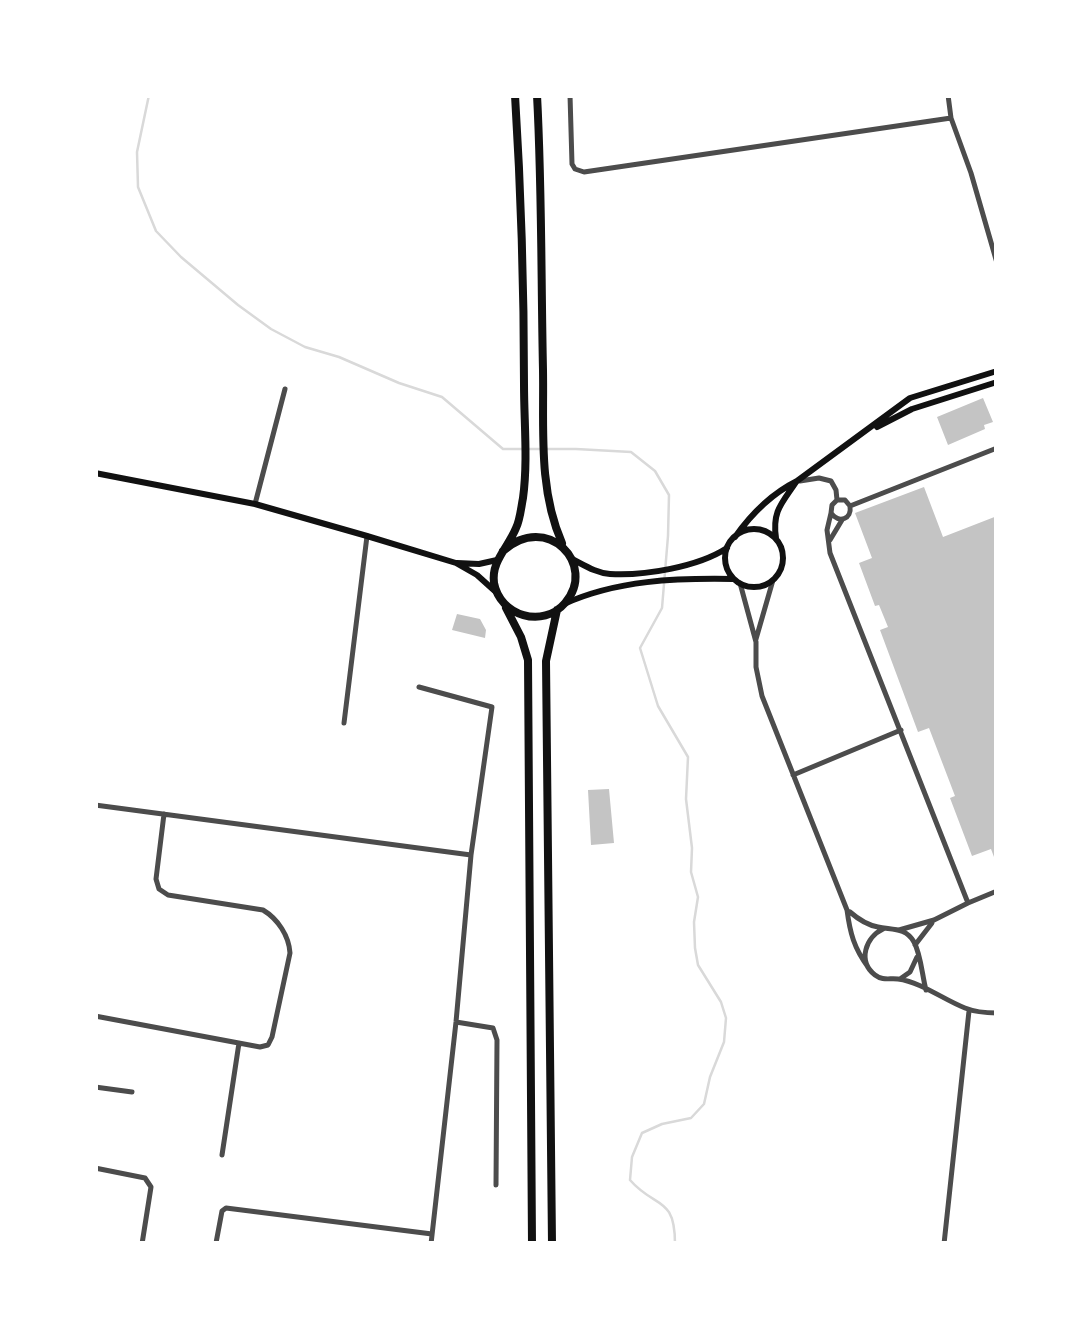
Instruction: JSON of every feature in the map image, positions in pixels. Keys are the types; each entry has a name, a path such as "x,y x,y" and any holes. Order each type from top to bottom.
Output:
{"highway":[{"path":"516,95 524,314 523,498 516,528 497,560 494,582 528,660 532,1244"},
{"path":"536,95 544,459 548,504 564,549"},
{"path":"503,550 533,536 556,541 571,558 574,570 571,594 561,607 546,661 552,1244"},
{"path":"504,604 530,617 544,616 561,607"}],"main road":[{"path":"737,581 728,569 728,547 751,515 778,491 910,398 993,372"},
{"path":"862,434 908,411 996,385"},
{"path":"908,411 910,398"},
{"path":"95,472 256,504 368,536 456,563 478,575 497,594"},
{"path":"561,607 586,594 700,577 737,581 752,587 765,585 779,573 783,555 776,538 776,512 797,481"},
{"path":"735,536 760,530 776,538"},
{"path":"571,558 608,574 649,572 700,562 728,547"},
{"path":"456,563 497,560"}],"street":[{"path":"570,95 572,164 584,172 950,118"},
{"path":"948,95 950,118 997,262"},
{"path":"993,372 996,385"},
{"path":"256,504 285,390"},
{"path":"850,506 997,448"},
{"path":"797,481 830,481 837,500"},
{"path":"850,506 844,500 832,505 828,542 968,903"},
{"path":"828,542 849,514 850,506"},
{"path":"831,513 842,520"},
{"path":"344,724 368,536"},
{"path":"773,580 756,642 762,696 847,910 857,952 880,978 926,990 969,1010 997,1014"},
{"path":"737,581 756,642"},
{"path":"420,686 492,707 472,855 431,1244"},
{"path":"793,775 901,730"},
{"path":"95,805 472,855"},
{"path":"95,1016 260,1047 268,1045 272,1037 290,942 274,917 263,910 168,895 159,889 156,879 164,814"},
{"path":"847,910 883,929 900,930 934,920 997,891"},
{"path":"916,945 934,920"},
{"path":"868,967 868,940 883,929"},
{"path":"900,930 916,945 926,990"},
{"path":"898,980 910,972 917,954"},
{"path":"944,1244 969,1010"},
{"path":"456,1022 492,1028 497,1040 496,1185"},
{"path":"222,1156 238,1043"},
{"path":"95,1086 132,1092"},
{"path":"95,1168 150,1182 142,1244"},
{"path":"216,1243 222,1211 226,1208 432,1234"}],"building":[{"path":"983,398 993,422 948,445 937,417"},
{"path":"924,487 943,537 997,516 997,865 991,849 972,856 929,728 918,732 880,630 888,627 879,605 875,606 859,563 872,558 855,513"},
{"path":"457,614 480,619 486,630 485,638 452,630"},
{"path":"609,789 614,843 591,845 588,790"}],"waterway":[{"path":"149,95 137,152 138,187 156,231 238,305 305,347 442,397 503,449 631,452 655,471 669,495 662,608 640,648 658,706 688,757 686,799 691,872 698,897 695,948 698,965 721,1002 726,1018 724,1042 704,1104 691,1118 642,1133 632,1157 630,1180 667,1210 675,1244"}]}
